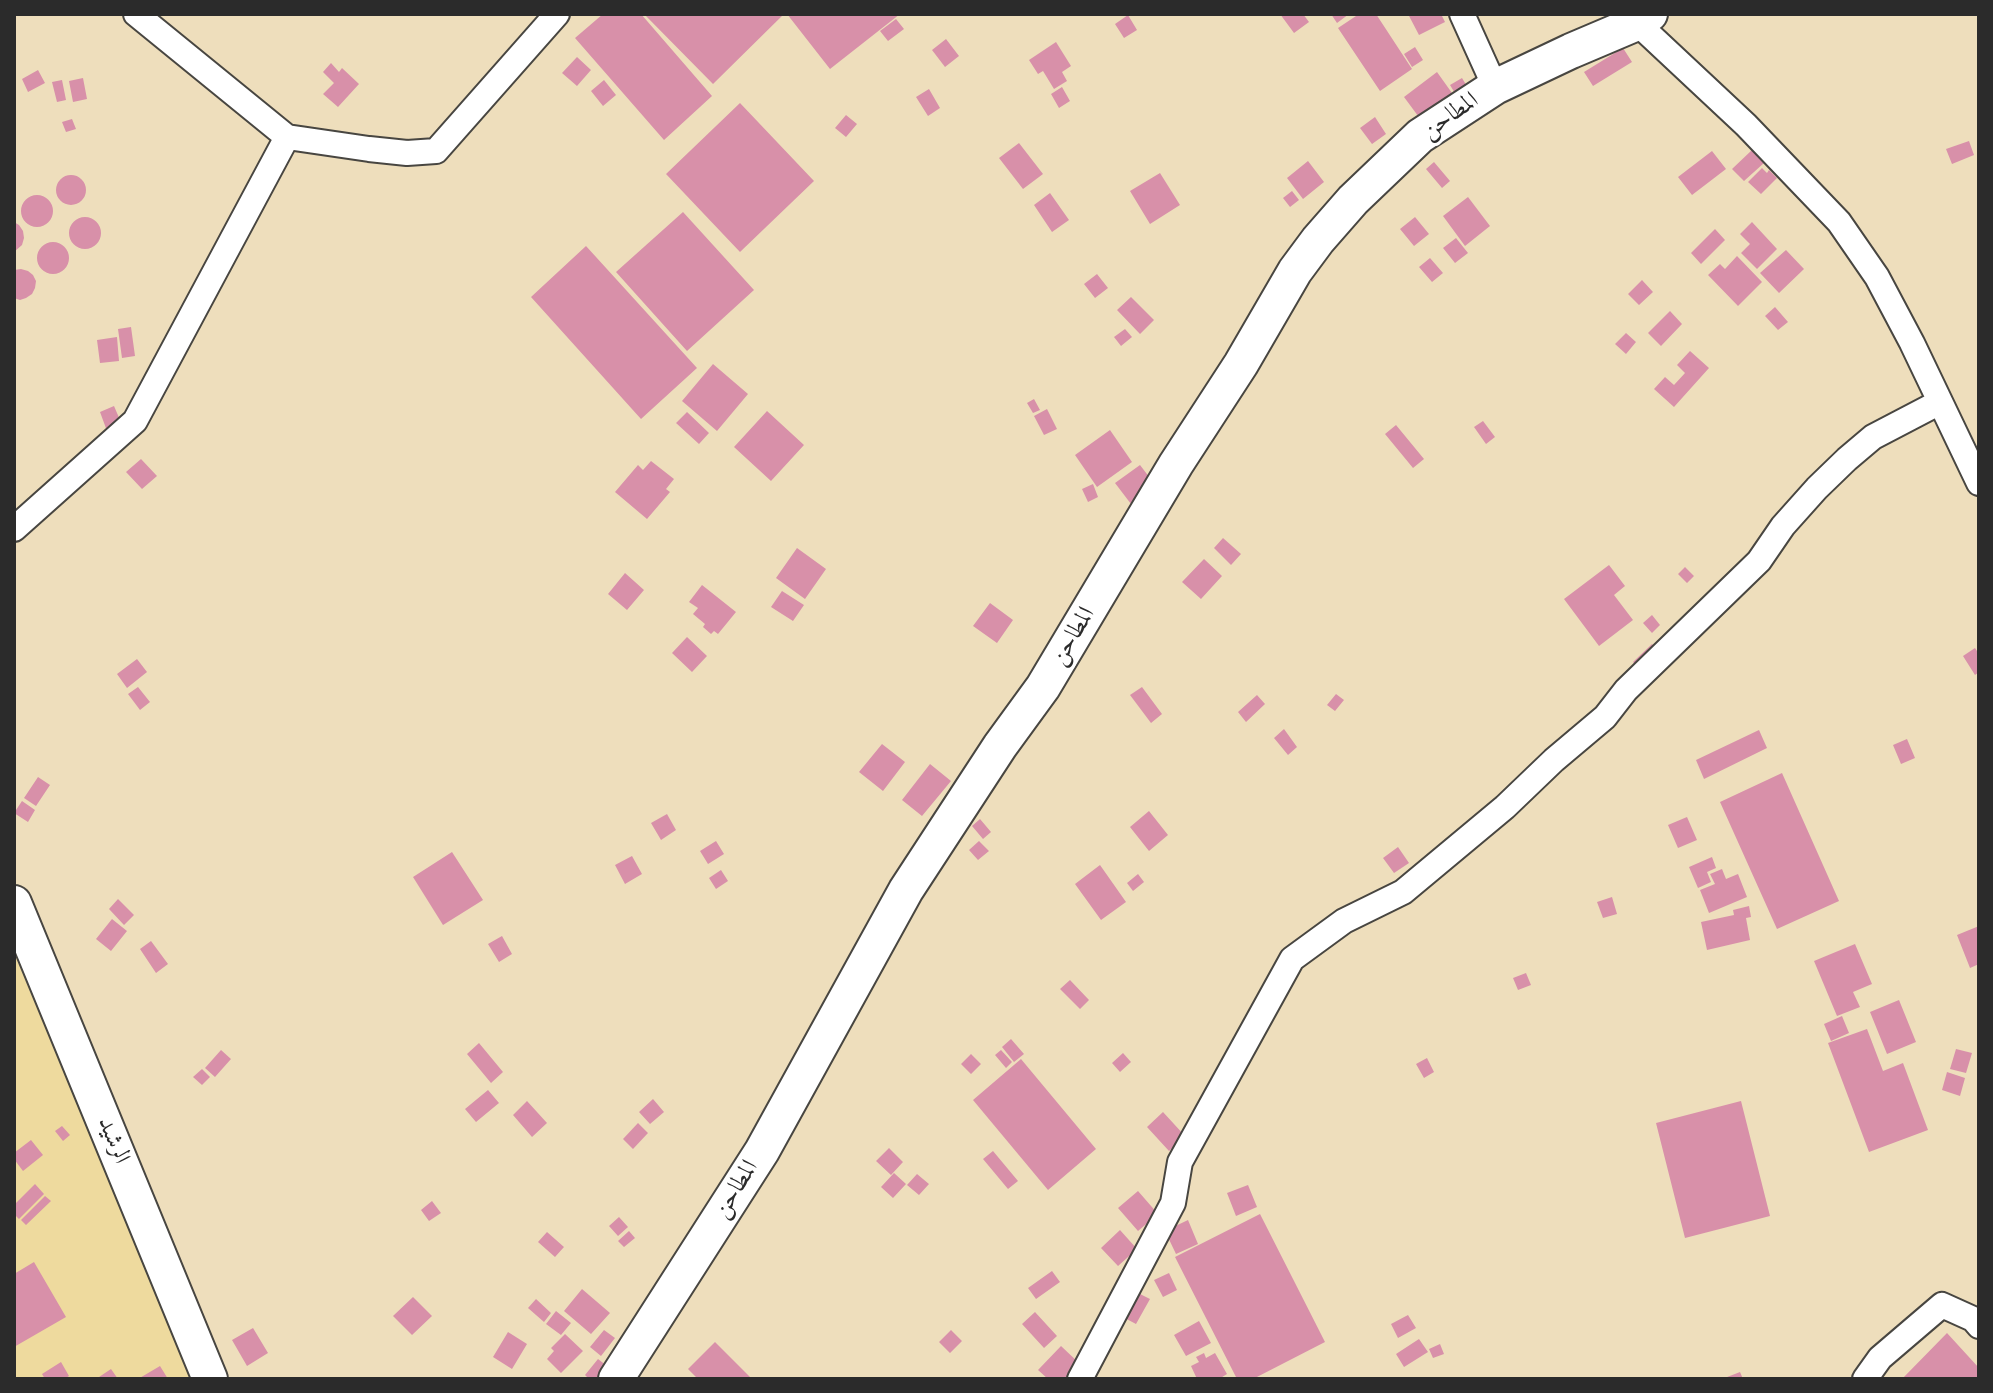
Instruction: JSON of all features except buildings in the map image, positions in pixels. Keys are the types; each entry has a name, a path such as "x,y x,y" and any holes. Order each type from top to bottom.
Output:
{"main road":[{"name":"المطاحن","path":"616,1379 762,1151 906,890 1000,746 1043,687 1176,464 1241,364 1295,271 1318,240 1353,200 1420,136 1495,87 1643,18"},
{"name":"الرشيد","path":"14,903 210,1379"}],"street":[{"path":"136,14 287,137 407,153 436,151 557,14"},
{"path":"1462,14 1495,87"},
{"path":"1643,18 1839,222 1877,277 1979,483"},
{"path":"14,529 135,421 287,137"},
{"path":"1080,1379 1173,1203 1180,1162 1292,959 1344,921 1403,892 1505,807 1605,717 1626,690 1759,561 1783,526 1837,468 1873,437 1940,402"},
{"path":"1865,1379 1880,1358 1942,1305 1973,1319 1979,1326"}],"sand":[{"path":"14,953 174,1336 193,1379 14,1379"}]}
